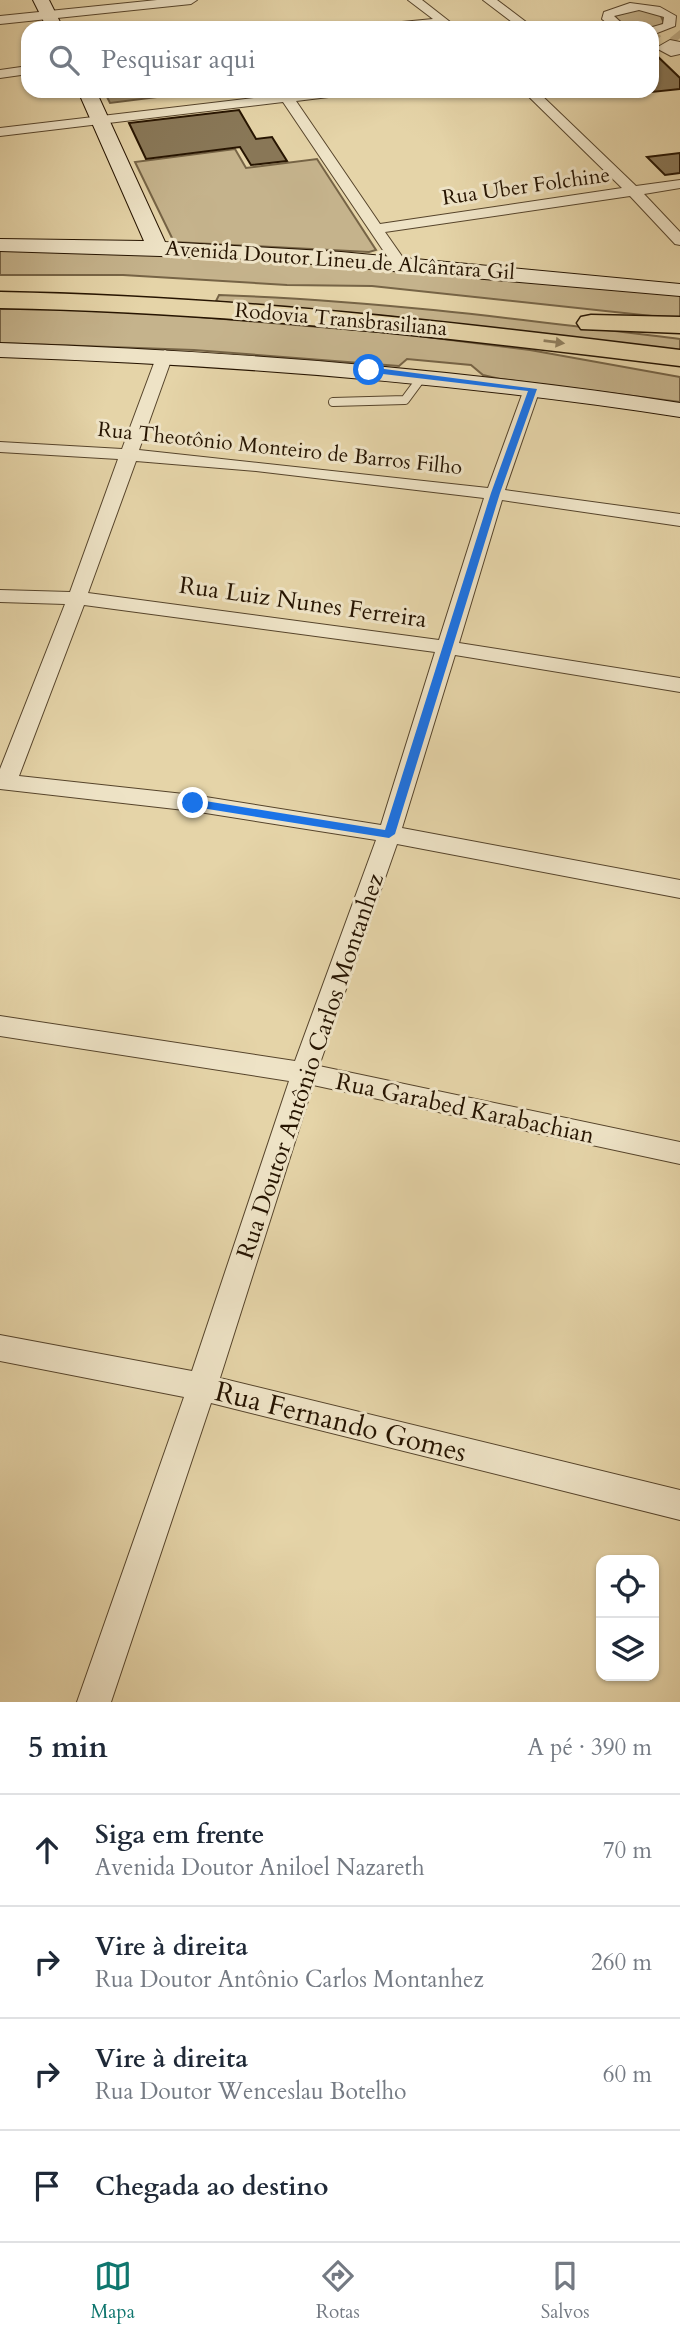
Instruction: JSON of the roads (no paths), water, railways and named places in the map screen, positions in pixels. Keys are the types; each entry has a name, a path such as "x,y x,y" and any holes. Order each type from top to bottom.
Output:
{"highway":[{"path":"0,278 42,279 65,285"},
{"name":"Rodovia Transbrasiliana","path":"0,286 65,285 290,294 436,305 680,334"},
{"name":"Rodovia Transbrasiliana","path":"0,300 165,304 331,317 680,358"},
{"path":"591,323 680,325"},
{"path":"606,348 680,365"}],"main road":[{"path":"91,98 103,120 157,246"},
{"name":"Avenida Doutor Lineu de Alcântara Gil","path":"0,245 157,246 398,262 680,290"},
{"path":"0,350 165,355 422,377 533,389 680,410"}],"street":[{"path":"0,20 191,0"},
{"path":"414,0 443,21"},
{"path":"489,0 518,21"},
{"path":"610,21 608,19 616,10 651,5 677,36"},
{"path":"659,44 667,44 677,36"},
{"path":"659,43 677,36"},
{"path":"659,45 680,59"},
{"path":"0,74 21,71"},
{"path":"0,132 287,98 398,262"},
{"path":"537,98 680,241"},
{"name":"Rua Uber Folchine","path":"377,229 680,184"},
{"path":"165,355 77,598 3,781 193,803 389,834 680,888"},
{"name":"Rua Doutor Antônio Carlos Montanhez","path":"94,1702 202,1387 304,1073 389,834 495,493 533,389"},
{"name":"Rua Theotônio Monteiro de Barros Filho","path":"0,447 131,453 313,470 680,520"},
{"name":"Rua Luiz Nunes Ferreira","path":"0,596 77,598 446,647 680,685"},
{"name":"Rua Garabed Karabachian","path":"0,1026 304,1073 680,1153"},
{"name":"Rua Fernando Gomes","path":"0,1348 202,1387 680,1505"}],"lane":[{"path":"333,402 405,400 422,377"}],"tunnel":[{"path":"675,34 679,39"}]}
